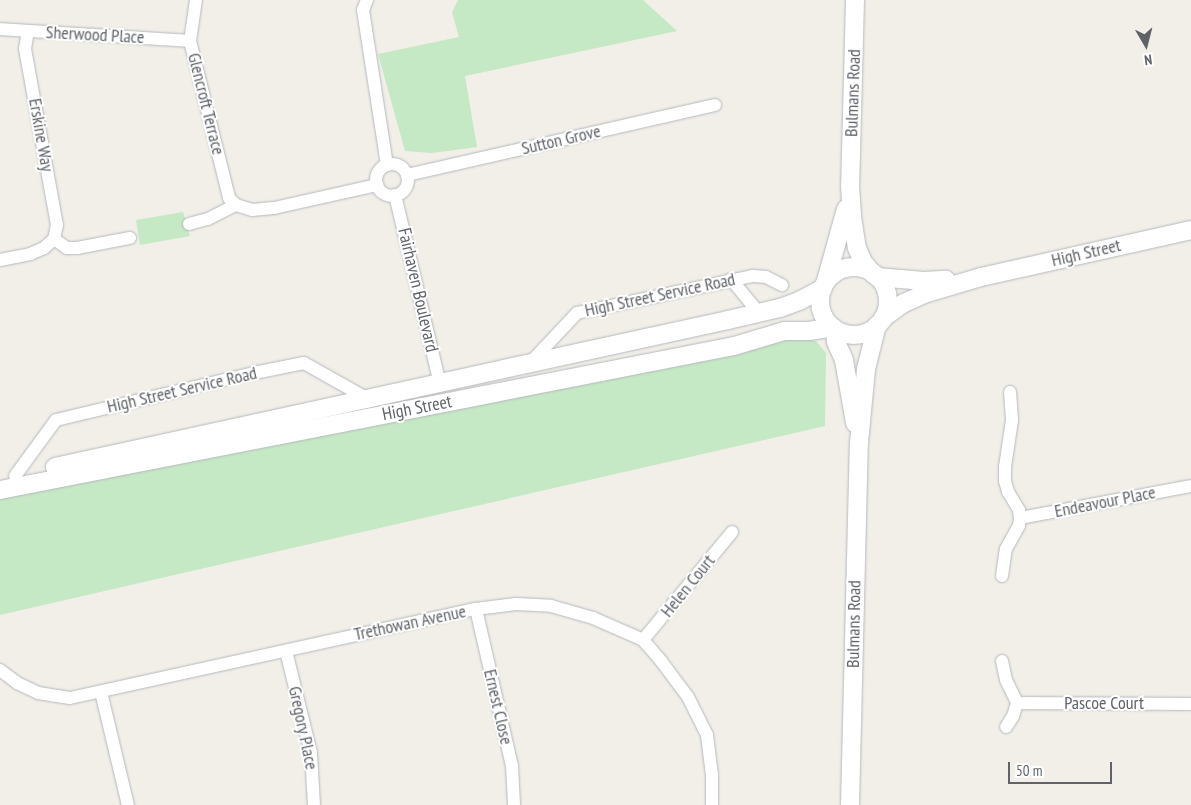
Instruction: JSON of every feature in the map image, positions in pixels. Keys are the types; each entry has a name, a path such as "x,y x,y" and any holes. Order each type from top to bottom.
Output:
{"main road":[{"name":"Bulmans Road","path":"855,0 850,186 854,236 863,262 875,275"},
{"name":"Bulmans Road","path":"824,284 845,218 850,186"},
{"name":"High Street","path":"880,322 904,302 980,277 1191,230"},
{"path":"843,269 864,269 875,275 885,289 887,299 880,322 870,331 853,335 834,328 823,316 820,306 824,284 843,269"},
{"name":"High Street","path":"875,275 924,281 980,277"},
{"name":"High Street","path":"8,478 759,313 800,301 824,284"},
{"name":"Bulmans Road","path":"850,805 859,443 866,369 880,322"},
{"name":"Bulmans Road","path":"834,328 836,342 844,360 859,443"},
{"name":"High Street","path":"0,490 734,346 784,331 834,328"}],"street":[{"name":"Glencroft Terrace","path":"196,0 190,41 229,198 236,205"},
{"path":"367,0 363,10 387,165"},
{"name":"Sherwood Place","path":"0,28 190,41"},
{"name":"Erskine Way","path":"28,31 25,49 57,225 54,239"},
{"name":"Sutton Grove","path":"407,175 715,105"},
{"path":"387,165 401,167 407,175 406,188 395,195 382,192 377,185 378,173 387,165"},
{"path":"189,224 208,219 236,205 252,210 274,208 377,185"},
{"name":"Fairhaven Boulevard","path":"395,195 440,384"},
{"path":"0,260 30,254 44,248 54,239 67,248 77,248 130,238"},
{"name":"High Street Service Road","path":"529,365 577,313 731,279 753,276 766,277 782,285"},
{"path":"731,279 759,313"},
{"name":"High Street Service Road","path":"8,478 56,420 254,373 304,363 368,398"},
{"path":"1002,576 1006,549 1019,526 1020,518 1019,510 1008,492 1005,481 1005,467 1012,420 1010,392"},
{"name":"Endeavour Place","path":"1020,518 1191,486"},
{"name":"Helen Court","path":"643,640 732,532"},
{"name":"Trethowan Avenue","path":"0,670 16,683 38,693 70,698 476,609 516,604 551,606 593,618 643,640 688,697 707,735 712,774 712,805"},
{"name":"Ernest Close","path":"476,609 512,766 514,805"},
{"name":"Gregory Place","path":"286,651 310,753 314,805"},
{"path":"1002,662 1006,680 1017,703 1013,716 1006,727"},
{"path":"101,692 128,805"},
{"name":"Pascoe Court","path":"1017,703 1191,704"}],"green space":[{"path":"458,0 643,0 677,31 465,76 477,147 432,153 405,151 378,54 459,37 452,12"},
{"path":"183,212 190,236 140,245 136,220"},
{"path":"796,337 816,341 826,353 825,426 0,615 0,499"}]}
